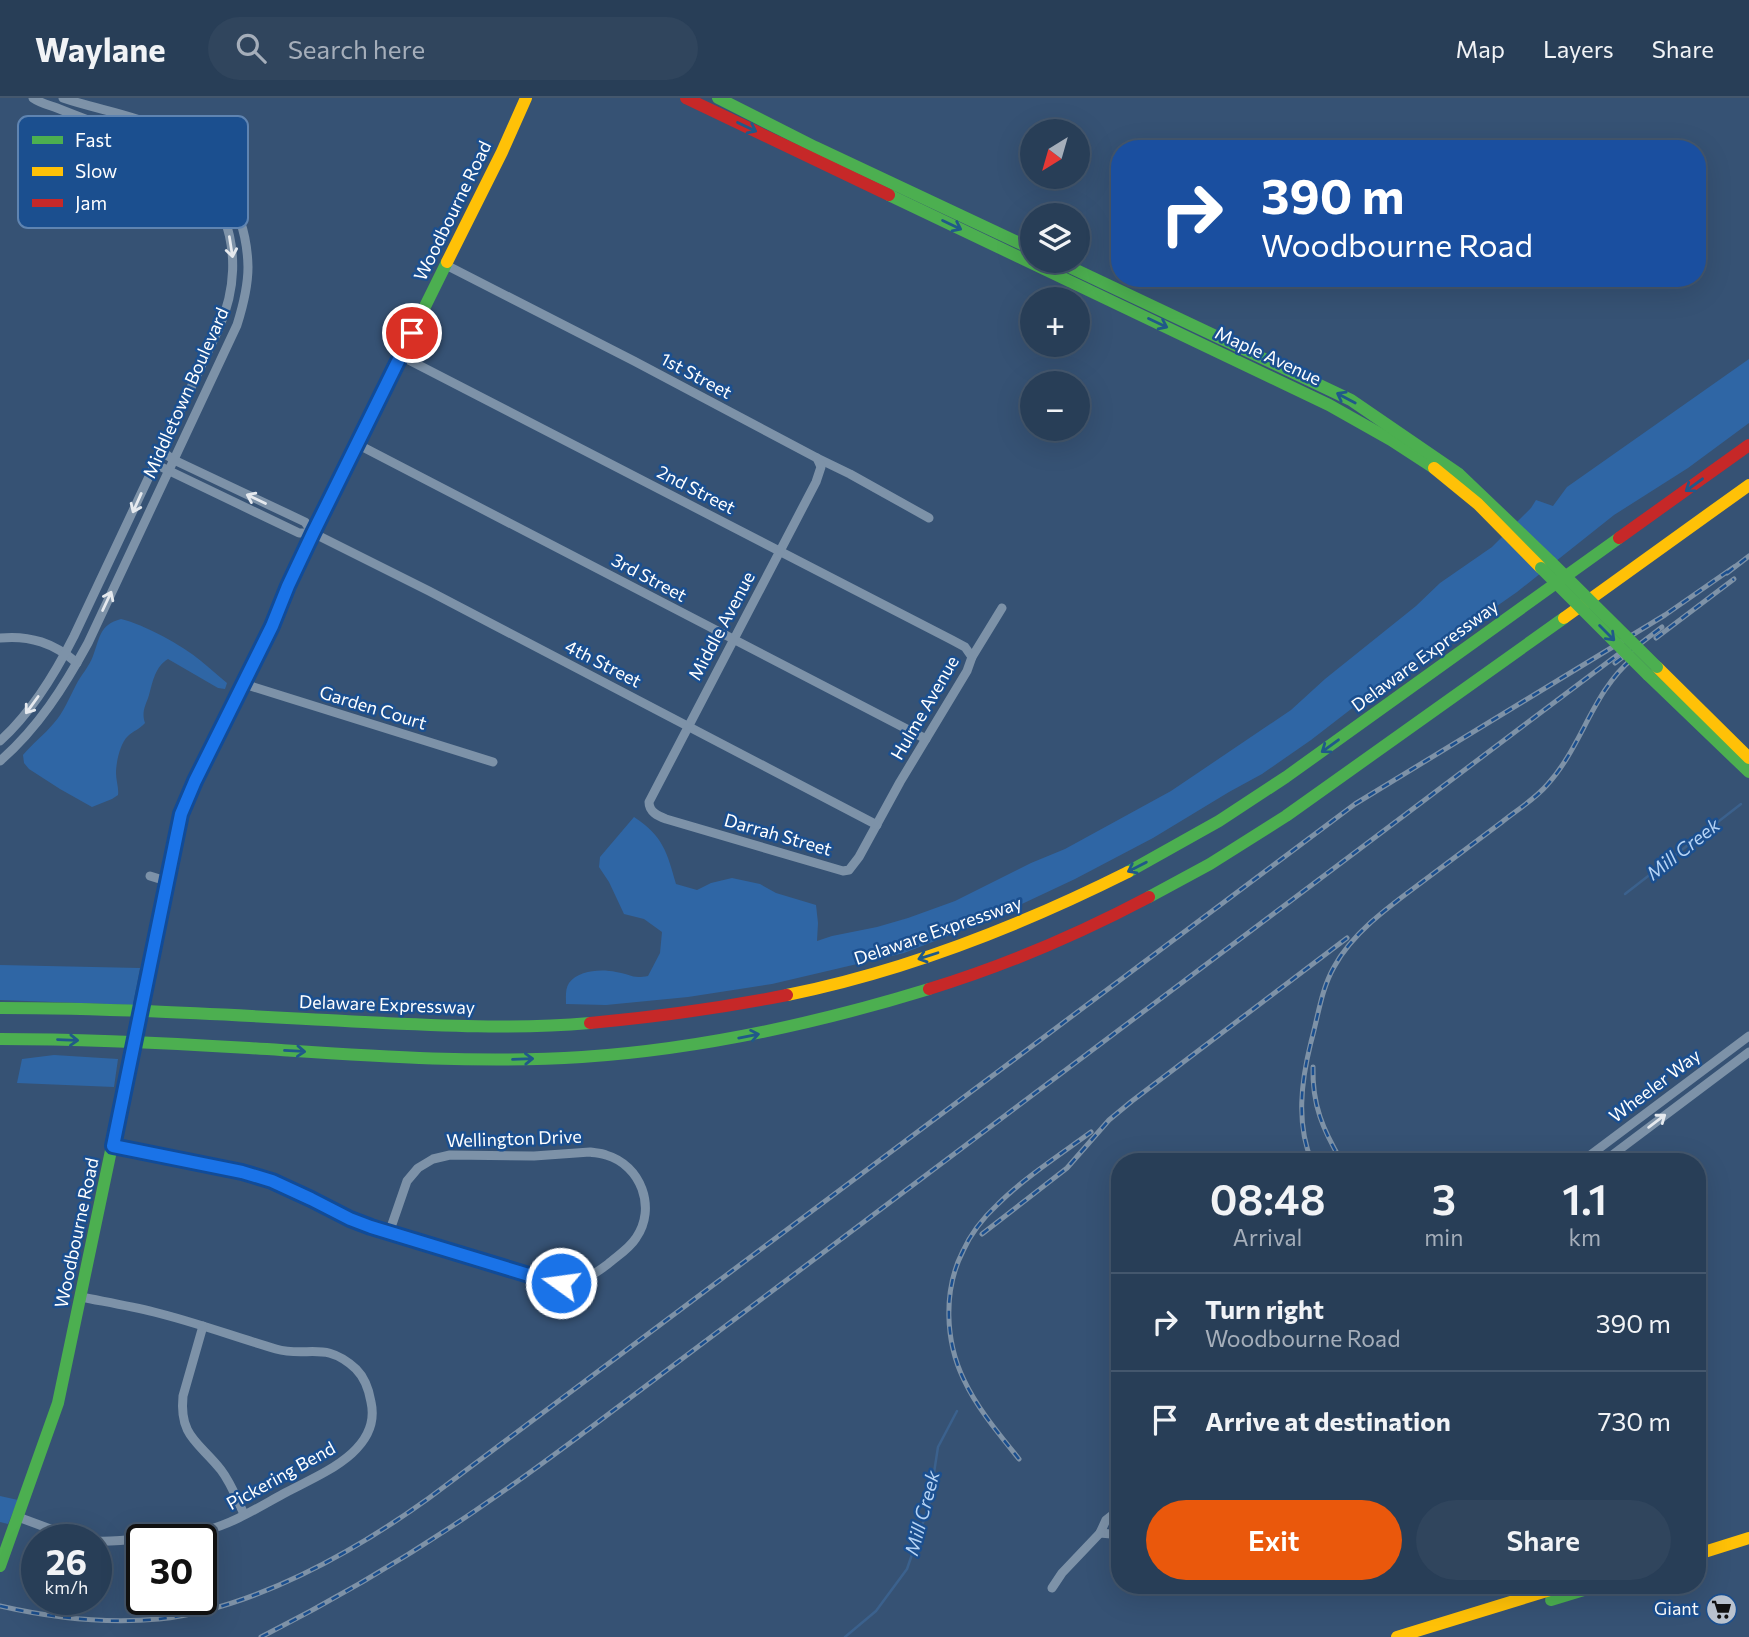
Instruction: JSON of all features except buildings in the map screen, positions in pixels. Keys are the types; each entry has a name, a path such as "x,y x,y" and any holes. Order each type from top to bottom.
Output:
{"main road":[{"name":"Woodbourne Road","path":"0,1566 58,1403 181,814 272,626 313,533 502,152 526,98"},
{"name":"Maple Avenue","path":"685,98 1365,424 1414,455 1468,496 1546,565"},
{"path":"718,98 815,148 1020,243"},
{"name":"Maple Avenue","path":"1082,273 1111,287"},
{"name":"Maple Avenue","path":"1112,287 1351,400 1459,474 1749,772"},
{"name":"Delaware Expressway","path":"0,1007 100,1009 436,1026 542,1026 643,1018 747,1003 817,989 916,960 1015,925 1096,888 1155,858 1237,810 1749,445"},
{"path":"0,1039 72,1040 437,1058 523,1059 602,1055 696,1045 769,1032 864,1010 935,989 1018,958 1103,921 1232,851 1297,809 1749,485"},
{"name":"Maple Avenue","path":"1652,671 1749,758"},
{"path":"1706,1541 1749,1528"},
{"path":"1706,1551 1749,1538"},
{"path":"1397,1637 1537,1594"},
{"path":"1432,1637 1571,1594"}],"street":[{"name":"Middletown Boulevard","path":"33,98 78,116"},
{"name":"Middletown Boulevard","path":"63,98 126,116"},
{"name":"Middletown Boulevard","path":"0,741 30,708 66,653 227,310 233,263 227,228"},
{"name":"Middletown Boulevard","path":"0,761 40,720 77,663 237,325 246,293 248,270 241,228"},
{"name":"1st Street","path":"446,265 850,474 929,518"},
{"name":"2nd Street","path":"401,356 952,640 965,647 972,657"},
{"name":"3rd Street","path":"357,444 926,739"},
{"name":"4th Street","path":"161,451 174,460 305,522 313,533"},
{"name":"Middle Avenue","path":"650,808 649,802 821,471 817,458"},
{"name":"4th Street","path":"155,464 299,533 313,533 877,825"},
{"name":"Hulme Avenue","path":"877,825 1002,608"},
{"path":"0,638 38,640 66,653 77,663"},
{"name":"Garden Court","path":"244,684 493,762"},
{"name":"Darrah Street","path":"650,808 666,819 847,871 859,858 877,825"},
{"path":"150,876 166,881"},
{"name":"Wheeler Way","path":"1593,1153 1749,1036"},
{"name":"Wheeler Way","path":"1614,1153 1749,1052"},
{"name":"Wellington Drive","path":"113,1146 242,1172 272,1181 350,1219 389,1233 561,1283 570,1283 593,1275 629,1247 637,1238 643,1224 646,1204 637,1177 619,1160 606,1155 590,1152 534,1156 450,1155 423,1165 411,1175 401,1195 389,1233"},
{"name":"Pickering Bend","path":"82,1297 155,1312 279,1350 315,1350 337,1356 360,1374 373,1408 369,1432 353,1454 244,1514 217,1527 188,1534 112,1541"},
{"path":"203,1326 183,1396 185,1425 196,1444 227,1478 244,1514"},
{"path":"1052,1588 1062,1573 1100,1533 1111,1516"},
{"path":"18,1517 37,1524"},
{"path":"1100,1533 1111,1534"}],"shaded area":[{"path":"1749,359 1749,423 1688,468 1614,515 1517,592 1368,696 1311,740 1262,774 1153,838 986,921 904,953 772,984 688,997 606,1005 566,1004 568,985 578,975 604,971 634,977 648,976 660,953 662,932 644,919 624,914 599,867 600,857 634,817 658,838 676,884 697,890 732,878 760,884 776,893 816,905 817,941 877,927 955,901 1065,849 1171,791 1291,710 1440,583 1492,547 1536,500 1553,506 1567,487"},
{"path":"121,619 174,642 227,683 225,689 218,688 168,659 164,662 155,675 144,708 145,723 125,739 121,748 116,769 118,795 92,807 29,769 24,763 23,755 61,714 91,660 104,629"},
{"path":"0,965 140,968 133,1005 0,1000"},
{"path":"54,1055 118,1059 114,1087 17,1083 22,1059"},
{"path":"0,1496 18,1500 8,1524 0,1522"}],"waterway":[{"name":"Mill Creek","path":"1625,894 1741,804"},
{"name":"Mill Creek","path":"845,1637 876,1611 907,1569 929,1505 938,1447 957,1411"}],"railway":[{"path":"1727,573 1749,556"},
{"path":"0,1606 59,1617 99,1620 159,1619 195,1613 266,1591 368,1538 429,1498 1355,804 1665,615 1734,567"},
{"path":"1656,638 1734,579"},
{"path":"1615,663 1662,627"},
{"path":"261,1637 410,1553 531,1472 1620,653"},
{"path":"1309,1153 1302,1118 1305,1072 1323,994 1343,953 1379,915 1542,790 1559,770 1607,687 1633,658"},
{"path":"982,1234 1067,1168 1109,1120 1132,1101 1347,938"},
{"path":"1313,1067 1314,1093 1320,1117 1337,1153"},
{"path":"1019,1459 975,1401 958,1365 950,1332 952,1282 966,1244 988,1214 1019,1185 1091,1132"}],"traffic: fast":[{"path":"718,98 1020,243"},
{"path":"889,195 1329,405 1434,468"},
{"path":"144,993 181,815 189,792 447,262"},
{"path":"1082,273 1111,287"},
{"path":"1112,287 1351,400 1459,474 1551,562"},
{"path":"1128,872 1219,821 1286,777 1619,538"},
{"path":"1551,562 1657,667"},
{"path":"1541,568 1648,675"},
{"path":"1149,897 1210,864 1286,816 1564,618"},
{"path":"1648,675 1749,772"},
{"path":"0,1039 156,1043 457,1059 582,1057 670,1048 757,1033 929,989"},
{"path":"0,1008 468,1026 590,1023"},
{"path":"0,1566 58,1403 130,1060"},
{"path":"1551,1600 1571,1594"}],"traffic: slow":[{"path":"447,262 526,98"},
{"path":"1434,468 1478,504 1541,568"},
{"path":"1564,618 1749,485"},
{"path":"1657,667 1749,758"},
{"path":"787,995 875,973 962,945 1046,911 1128,872"},
{"path":"1706,1551 1749,1538"},
{"path":"1397,1637 1537,1594"}],"traffic: jam":[{"path":"686,98 889,195"},
{"path":"1619,538 1749,445"},
{"path":"929,989 1041,948 1149,897"},
{"path":"130,1060 144,993"},
{"path":"590,1023 688,1012 787,995"}],"place":[{"name":"Giant","path":"1722,1609"}],"route":[{"path":"412,333 313,533 272,626 181,814 113,1146 242,1172 272,1181 371,1227 561,1283"}]}
